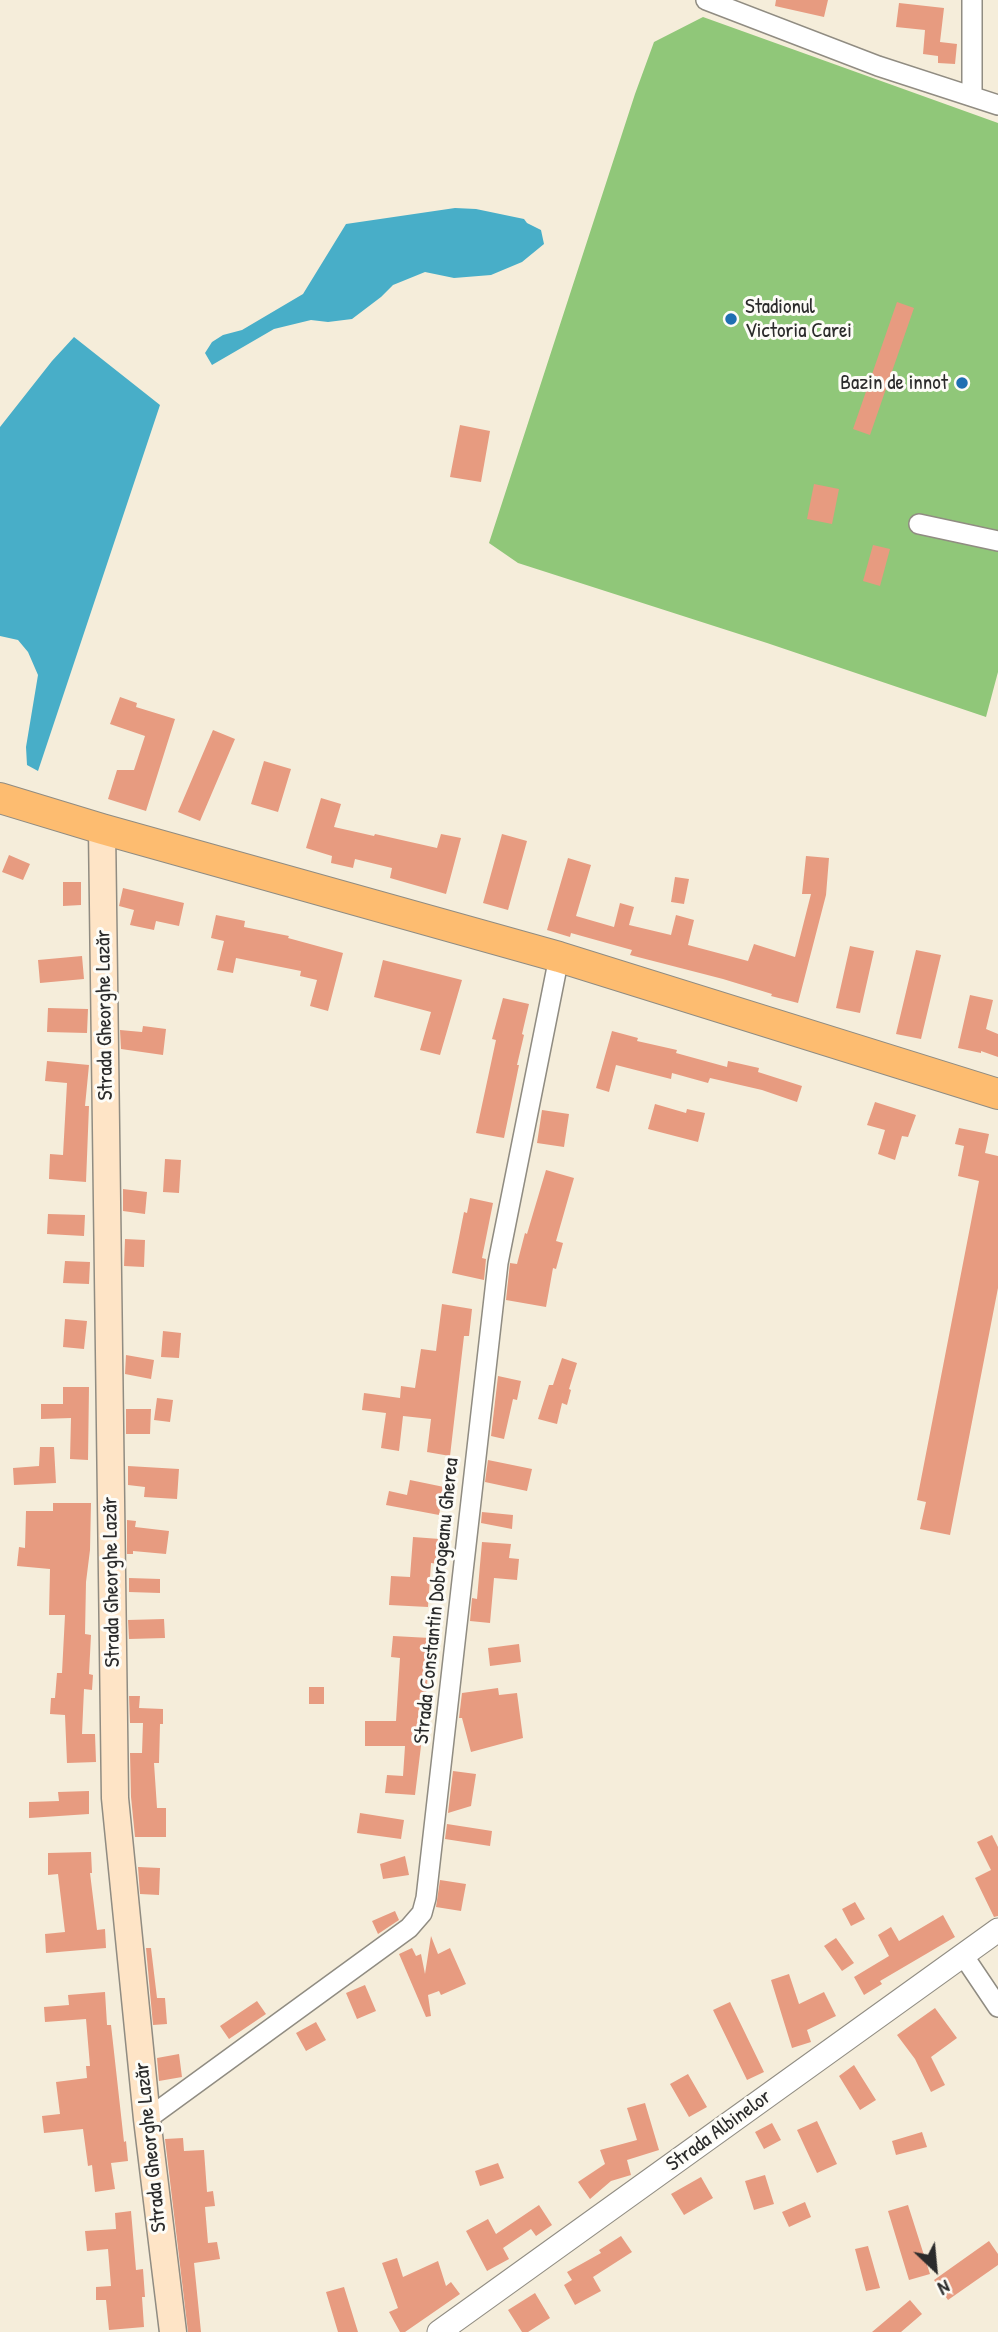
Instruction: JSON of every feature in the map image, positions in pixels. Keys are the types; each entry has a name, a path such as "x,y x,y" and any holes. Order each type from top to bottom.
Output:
{"main road":[{"path":"0,798 559,957 998,1094"},
{"name":"Strada Gheorghe Lazăr","path":"102,829 115,1798 147,2119 173,2332"}],"street":[{"path":"706,0 878,66 998,105"},
{"path":"972,0 972,96"},
{"path":"919,524 998,541"},
{"name":"Strada Constantin Dobrogeanu Gherea","path":"147,2119 409,1928 422,1913 426,1898 498,1263 559,957"},
{"name":"Strada Albinelor","path":"439,2332 998,1930"},
{"path":"964,1955 998,2007"}],"green space":[{"path":"703,17 998,123 998,672 986,717 518,563 489,543 654,42"}],"water":[{"path":"455,208 476,209 524,219 541,230 544,244 522,262 491,275 454,278 425,272 393,285 352,319 328,322 311,320 274,329 212,365 205,353 212,342 223,335 242,330 303,294 346,224"},
{"path":"74,337 160,405 38,771 27,765 26,747 38,675 28,652 18,640 0,636 0,427"}],"building":[{"path":"776,0 828,0 824,17 775,6"},
{"path":"899,3 944,8 940,42 957,44 955,64 938,63 938,56 923,54 925,30 896,27"},
{"path":"897,302 914,308 870,435 853,429"},
{"path":"460,425 490,431 481,482 450,477"},
{"path":"814,484 839,489 832,524 807,519"},
{"path":"873,545 890,549 880,586 863,581"},
{"path":"120,697 137,703 136,707 175,719 146,811 108,799 117,770 134,770 145,736 110,724"},
{"path":"213,730 235,739 200,821 178,812"},
{"path":"264,761 291,769 278,812 251,804"},
{"path":"321,798 341,804 334,827 437,848 441,834 461,838 446,894 390,878 392,868 355,859 353,868 331,863 332,856 306,848"},
{"path":"502,834 527,841 508,910 483,903"},
{"path":"9,855 30,864 23,880 2,872"},
{"path":"806,856 829,858 826,895 798,1003 723,979 630,955 632,950 571,933 570,937 547,930 568,858 591,865 576,916 614,927 620,903 634,907 629,925 671,935 676,915 694,920 688,945 748,961 754,944 795,957 811,894 802,894"},
{"path":"675,877 689,879 684,904 671,902"},
{"path":"63,882 81,882 81,905 63,906"},
{"path":"123,888 184,903 179,926 156,921 154,930 130,925 134,910 119,906"},
{"path":"216,915 245,921 244,927 289,936 288,938 343,953 328,1011 310,1006 317,980 300,976 301,971 236,958 233,973 217,970 224,941 211,938"},
{"path":"850,946 874,951 860,1013 836,1008"},
{"path":"916,950 941,955 921,1039 896,1034"},
{"path":"82,956 84,979 40,983 38,960"},
{"path":"383,960 462,980 440,1055 420,1050 431,1012 374,997"},
{"path":"970,995 993,1000 986,1029 998,1034 998,1057 981,1051 958,1048"},
{"path":"503,998 529,1004 504,1138 476,1133 496,1040 492,1039"},
{"path":"48,1008 88,1009 87,1033 47,1032"},
{"path":"143,1026 166,1029 163,1055 121,1049 120,1030 142,1032"},
{"path":"612,1031 727,1067 728,1061 759,1068 758,1072 802,1086 797,1102 762,1090 710,1078 708,1083 672,1073 671,1079 616,1065 609,1092 596,1088"},
{"path":"47,1061 89,1065 85,1106 89,1106 86,1182 49,1179 50,1154 63,1155 67,1083 45,1081"},
{"path":"875,1102 916,1115 908,1137 902,1136 895,1160 878,1154 885,1130 867,1125"},
{"path":"655,1104 686,1113 687,1109 705,1113 698,1142 648,1129"},
{"path":"542,1110 569,1114 564,1147 537,1143"},
{"path":"959,1128 989,1134 985,1153 998,1156 998,1288 950,1535 920,1529 926,1502 917,1500 979,1181 958,1176 964,1146 955,1144"},
{"path":"165,1159 181,1160 179,1193 163,1192"},
{"path":"546,1170 574,1178 556,1241 563,1243 556,1269 553,1268 546,1307 506,1300 510,1263 517,1264"},
{"path":"123,1189 147,1192 145,1214 123,1211"},
{"path":"470,1198 493,1203 482,1258 486,1259 484,1280 452,1273 464,1212 467,1213"},
{"path":"48,1214 85,1215 84,1236 47,1234"},
{"path":"125,1239 145,1240 144,1267 124,1266"},
{"path":"65,1261 90,1262 89,1284 63,1283"},
{"path":"442,1304 472,1309 469,1336 464,1336 450,1456 427,1452 431,1419 403,1416 399,1451 381,1448 386,1413 362,1410 364,1393 400,1398 401,1386 415,1388 421,1349 436,1351"},
{"path":"65,1319 87,1321 84,1349 63,1347"},
{"path":"163,1331 181,1333 179,1358 161,1357"},
{"path":"126,1355 154,1360 151,1379 125,1374"},
{"path":"562,1358 577,1363 567,1405 562,1403 557,1424 538,1419 549,1385 553,1385"},
{"path":"498,1376 521,1381 517,1400 513,1399 504,1439 491,1436"},
{"path":"63,1387 89,1387 88,1460 70,1459 71,1418 41,1419 41,1404 63,1404"},
{"path":"157,1398 173,1400 170,1422 154,1420"},
{"path":"126,1409 151,1409 150,1434 126,1434"},
{"path":"40,1447 54,1447 56,1483 14,1485 13,1468 39,1466"},
{"path":"488,1460 532,1469 527,1491 485,1482"},
{"path":"128,1466 179,1469 177,1499 144,1497 145,1487 128,1485"},
{"path":"410,1480 444,1487 439,1515 386,1505 389,1491 407,1495"},
{"path":"53,1503 91,1503 85,1634 91,1635 89,1674 93,1675 92,1690 84,1689 82,1734 95,1734 96,1762 67,1763 65,1715 50,1714 51,1698 55,1698 57,1673 62,1673 65,1615 49,1615 50,1569 17,1566 19,1547 25,1548 26,1511 53,1511"},
{"path":"482,1512 513,1515 512,1529 481,1523"},
{"path":"127,1520 136,1521 135,1527 169,1531 166,1554 133,1551 133,1554 127,1554"},
{"path":"413,1537 440,1539 438,1564 431,1563 428,1607 389,1605 391,1576 410,1577"},
{"path":"482,1542 511,1544 509,1558 519,1559 517,1580 494,1578 490,1623 470,1621 472,1598 477,1599"},
{"path":"129,1578 160,1579 160,1593 129,1592"},
{"path":"164,1619 165,1638 129,1639 128,1620"},
{"path":"393,1636 430,1638 426,1702 421,1702 421,1746 415,1795 385,1793 387,1775 403,1776 405,1746 365,1746 365,1721 396,1721 400,1658 391,1657"},
{"path":"519,1644 521,1662 490,1666 488,1648"},
{"path":"309,1687 324,1687 324,1704 309,1704"},
{"path":"498,1688 499,1695 517,1693 523,1738 471,1752 462,1718 459,1718 462,1693"},
{"path":"129,1696 140,1696 139,1708 163,1709 159,1763 154,1763 157,1808 166,1808 166,1837 135,1837 130,1753 142,1753 143,1723 130,1723"},
{"path":"453,1771 476,1774 471,1806 448,1813"},
{"path":"89,1791 89,1814 29,1818 29,1802 59,1801 58,1792"},
{"path":"360,1813 404,1820 401,1839 357,1833"},
{"path":"447,1824 492,1831 490,1846 445,1839"},
{"path":"992,1835 998,1847 998,1916 994,1917 975,1878 991,1870 977,1842"},
{"path":"91,1852 90,1873 97,1930 105,1929 106,1948 46,1953 45,1934 65,1932 58,1874 48,1875 48,1853"},
{"path":"405,1856 409,1875 383,1879 380,1864"},
{"path":"138,1867 160,1868 159,1895 140,1894"},
{"path":"440,1880 466,1884 461,1911 436,1907"},
{"path":"855,1902 865,1919 851,1926 842,1909"},
{"path":"395,1911 399,1920 378,1934 372,1921"},
{"path":"943,1915 955,1937 880,1981 882,1984 864,1995 854,1977 889,1956 878,1935 891,1927 899,1941"},
{"path":"431,1936 438,1954 450,1948 466,1984 441,1995 439,1991 428,1995 431,2016 426,2017 399,1954 412,1948 416,1956 421,1954 425,1974"},
{"path":"836,1938 854,1963 842,1971 824,1946"},
{"path":"146,1948 151,1948 157,1998 165,1998 167,2024 153,2025"},
{"path":"789,1974 799,2004 824,1992 836,2016 807,2030 811,2042 792,2048 771,1980"},
{"path":"365,1985 376,2011 357,2019 346,1993"},
{"path":"105,1992 107,2025 111,2025 128,2161 111,2163 115,2189 95,2192 92,2165 88,2166 83,2129 44,2133 42,2116 60,2114 56,2082 87,2078 86,2066 90,2066 86,2019 45,2022 44,2007 69,2005 68,1995"},
{"path":"257,2001 266,2014 229,2039 220,2026"},
{"path":"730,2002 764,2072 747,2080 713,2010"},
{"path":"935,2008 957,2038 931,2057 945,2085 931,2092 915,2059 897,2035"},
{"path":"316,2022 326,2040 306,2051 296,2033"},
{"path":"179,2054 182,2077 159,2081 157,2058"},
{"path":"854,2065 876,2100 860,2110 839,2076"},
{"path":"688,2074 707,2107 689,2117 670,2084"},
{"path":"645,2103 659,2150 627,2160 631,2175 611,2181 590,2199 578,2182 605,2164 600,2150 637,2140 627,2108"},
{"path":"817,2121 837,2164 817,2173 797,2130"},
{"path":"772,2123 781,2140 764,2149 755,2132"},
{"path":"922,2132 927,2147 896,2155 892,2141"},
{"path":"183,2138 184,2151 204,2150 207,2192 213,2191 215,2206 205,2207 208,2243 217,2242 220,2259 194,2263 201,2332 188,2332 165,2139"},
{"path":"498,2163 504,2178 480,2186 475,2171"},
{"path":"765,2175 774,2204 754,2210 745,2181"},
{"path":"701,2177 713,2198 684,2215 671,2194"},
{"path":"805,2202 811,2217 789,2227 782,2212"},
{"path":"539,2205 552,2225 536,2236 531,2229 503,2248 509,2259 487,2271 466,2231 488,2219 496,2234"},
{"path":"908,2205 930,2274 909,2280 888,2211"},
{"path":"131,2211 136,2270 143,2269 144,2327 109,2330 106,2300 96,2300 96,2287 111,2286 108,2249 87,2251 85,2231 116,2229 115,2213"},
{"path":"621,2236 632,2252 593,2277 601,2291 575,2305 564,2285 572,2280 567,2272 601,2253 599,2250"},
{"path":"989,2241 998,2254 998,2265 948,2300 934,2280"},
{"path":"868,2246 880,2288 866,2291 855,2249"},
{"path":"397,2258 403,2277 438,2261 446,2286 451,2282 460,2294 405,2332 400,2332 389,2312 398,2308 382,2263"},
{"path":"344,2287 358,2332 338,2332 326,2292"},
{"path":"535,2293 550,2318 528,2332 522,2332 508,2310"},
{"path":"910,2300 922,2314 901,2332 872,2332"}],"place":[{"name":"Stadionul Victoria Carei","path":"731,319"},
{"name":"Bazin de innot","path":"962,383"}]}
